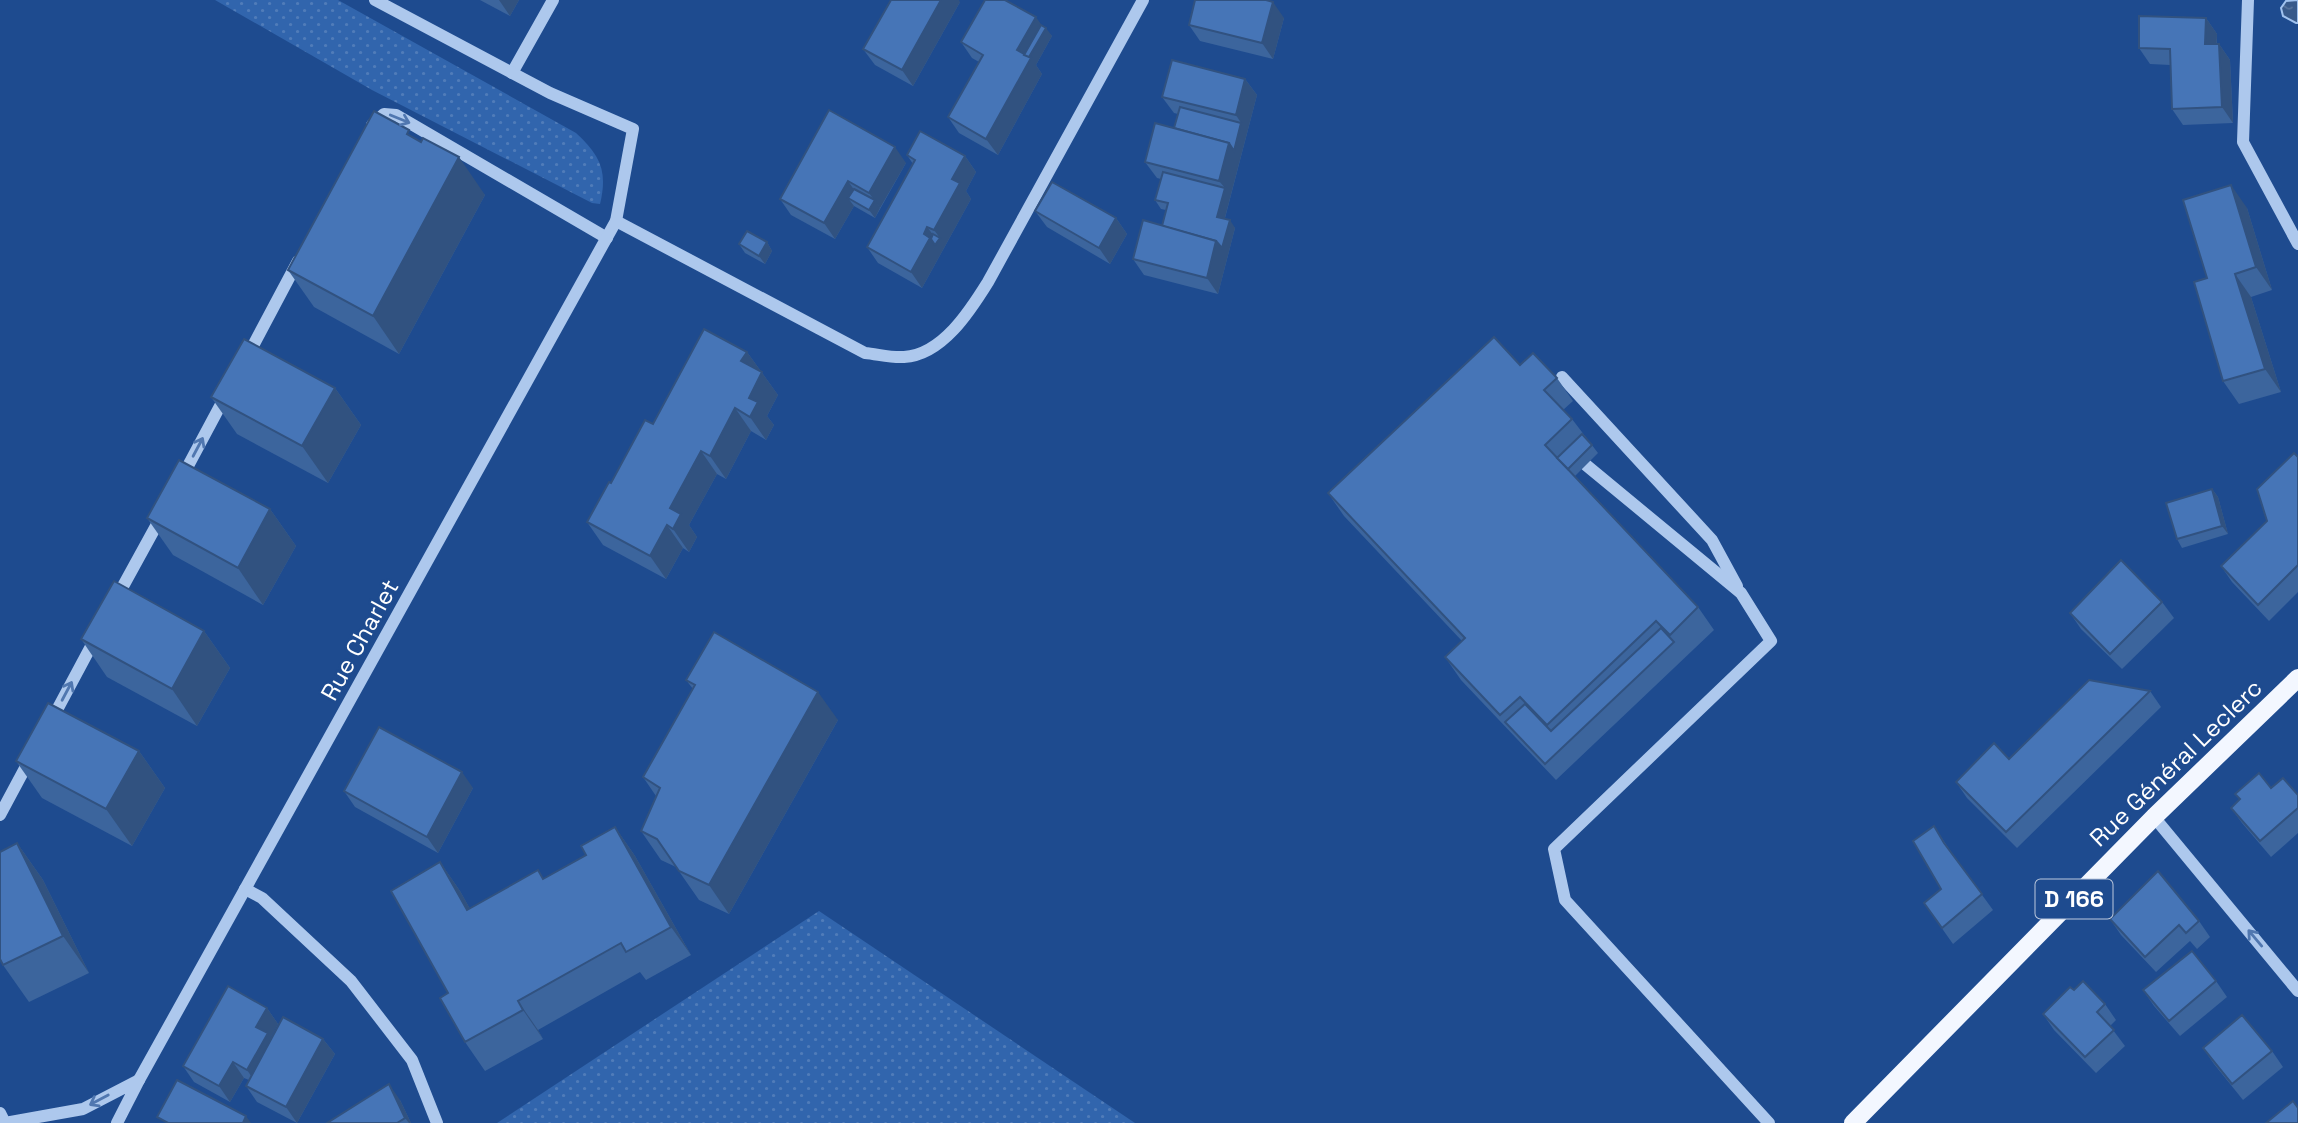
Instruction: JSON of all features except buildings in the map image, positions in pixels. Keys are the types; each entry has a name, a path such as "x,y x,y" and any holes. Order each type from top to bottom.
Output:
{"main road":[{"name":"Rue Général Leclerc","path":"1853,1123 2154,817 2298,678"}],"street":[{"path":"375,0 512,73 554,0"},
{"path":"616,220 865,353 906,357 933,347 966,317 988,282 1143,0"},
{"path":"2248,0 2244,142 2298,244"},
{"name":"Rue Charlet","path":"117,1123 616,220 633,129 550,93 512,73"},
{"path":"366,136 372,124 384,114 396,115 607,238"},
{"path":"242,366 307,245"},
{"path":"1562,377 1712,540 1771,641 1554,849 1565,900 1769,1123"},
{"path":"176,488 235,379"},
{"path":"1586,465 1741,593"},
{"path":"111,609 170,500"},
{"path":"46,730 104,621"},
{"path":"0,815 39,743"},
{"path":"2154,817 2298,991"},
{"path":"244,890 262,898 351,981 412,1060 437,1123"},
{"path":"0,1113 5,1123 83,1109 139,1080"}],"shaded area":[{"path":"215,0 338,0 576,133 600,164 603,182 600,204 592,203 372,90"},
{"path":"819,911 1135,1123 497,1123"}],"water":[{"path":"2298,0 2296,23 2283,16 2281,8 2286,1"}]}
